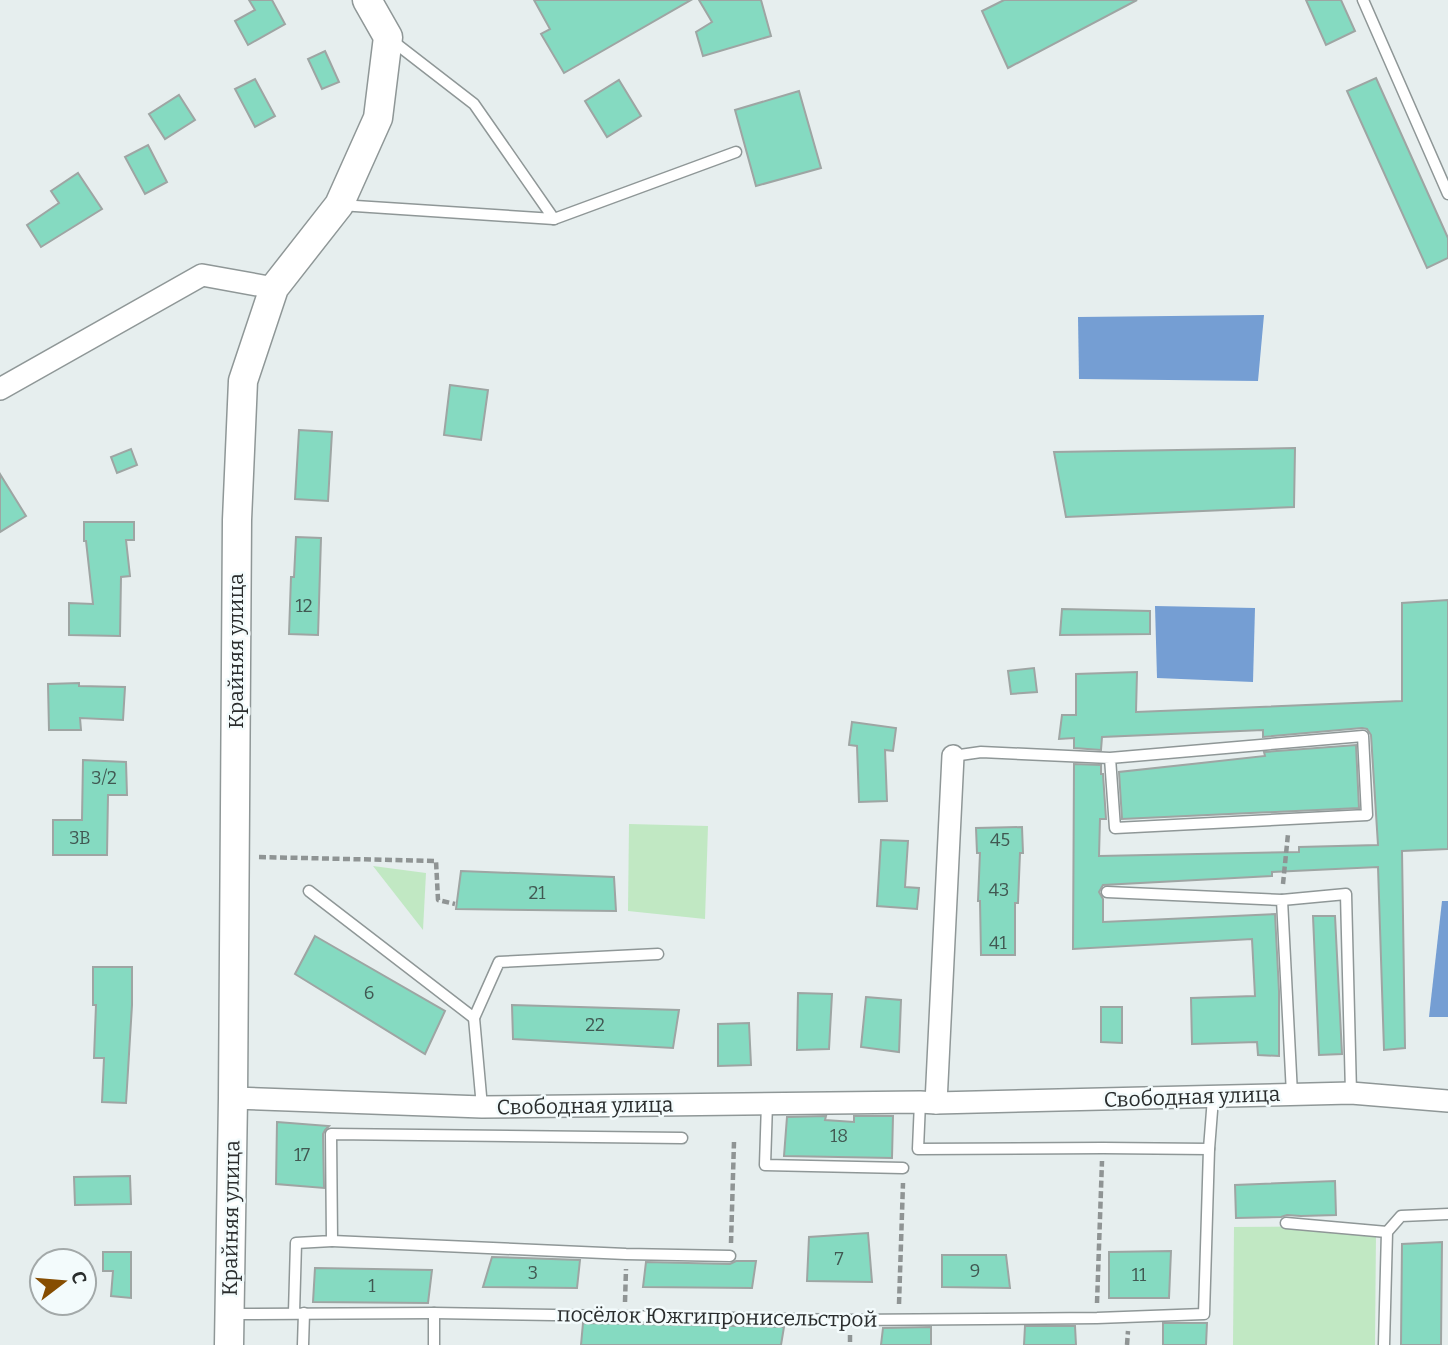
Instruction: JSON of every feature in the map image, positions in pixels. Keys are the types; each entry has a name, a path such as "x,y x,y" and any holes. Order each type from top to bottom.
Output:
{"street":[{"path":"367,0 388,37"},
{"name":"Крайняя улица","path":"229,1345 237,520 243,381 274,288 339,205 378,118 388,37"},
{"path":"0,389 202,275 274,288"},
{"path":"928,1102 953,756"},
{"name":"Свободная улица","path":"233,1098 482,1107 928,1102 1350,1093 1448,1101"}],"lane":[{"path":"1363,0 1448,194"},
{"path":"388,37 474,104 554,219"},
{"path":"339,205 554,219 736,152"},
{"path":"953,756 981,752 1110,758 1363,736 1367,815 1115,828 1110,758"},
{"path":"309,891 474,1018"},
{"path":"1107,891 1282,900 1346,894 1350,1093"},
{"path":"1282,900 1292,1094"},
{"path":"482,1107 474,1018 499,962 658,954"},
{"path":"928,1102 918,1149 1209,1149 1213,1097"},
{"path":"767,1103 765,1165 903,1168"},
{"path":"332,1241 331,1134 682,1138"},
{"name":"посёлок Южгипронисельстрой","path":"229,1314 434,1313 850,1321 1204,1314 1209,1149"},
{"path":"1384,1345 1387,1232 1401,1216 1448,1214"},
{"path":"1286,1223 1387,1232"},
{"path":"303,1345 296,1243 332,1241 730,1256"},
{"path":"433,1345 434,1313"}],"path":[{"path":"1282,900 1289,819"},
{"path":"234,856 436,861 438,900 455,904"},
{"path":"730,1256 734,1142"},
{"path":"1097,1318 1103,1148"},
{"path":"898,1320 903,1168"},
{"path":"624,1316 626,1254"}],"green space":[{"path":"629,824 708,826 705,919 628,911"},
{"path":"373,866 426,873 423,930"},
{"path":"1357,1226 1376,1233 1375,1345 1233,1345 1234,1227"}],"water":[{"path":"1264,315 1258,381 1079,379 1078,317"},
{"path":"1155,606 1255,608 1253,682 1157,678"},
{"path":"1442,901 1448,901 1448,1017 1429,1017"}],"building":[{"path":"249,0 272,0 285,24 248,45 235,21 255,10"},
{"path":"534,0 691,0 564,73 541,34 550,29"},
{"path":"699,0 761,0 771,36 703,56 696,32 712,22"},
{"path":"1004,0 1137,0 1008,68 982,11"},
{"path":"1306,0 1341,0 1355,31 1326,45"},
{"path":"325,51 339,82 322,89 308,59"},
{"path":"1376,78 1448,238 1448,258 1427,268 1347,91"},
{"path":"255,79 275,116 255,127 235,89"},
{"path":"619,80 641,116 607,137 585,101"},
{"path":"799,91 821,168 756,186 735,110"},
{"path":"179,95 195,120 165,139 149,114"},
{"path":"148,145 167,182 145,194 125,157"},
{"path":"78,173 102,209 41,247 27,225 59,203 51,191"},
{"path":"450,385 488,390 481,440 444,435"},
{"path":"299,430 332,432 328,501 295,499"},
{"path":"1295,448 1294,507 1066,517 1054,452"},
{"path":"131,449 137,465 117,473 111,457"},
{"path":"0,474 26,516 0,532"},
{"path":"84,522 134,522 134,540 126,540 130,576 121,577 120,636 69,635 69,603 93,604"},
{"path":"296,537 321,538 318,635 289,634 291,577 294,577"},
{"path":"1448,600 1448,849 1402,851 1405,1048 1384,1050 1378,867 1103,885 1099,892 1103,899 1103,922 1275,914 1279,1056 1258,1055 1257,1042 1192,1044 1191,998 1255,996 1252,939 1073,949 1074,764 1101,765 1106,819 1100,819 1099,856 1299,852 1299,847 1378,845 1371,735 1367,729 1362,728 1263,737 1263,730 1102,737 1101,750 1074,748 1074,738 1059,739 1062,715 1076,715 1076,674 1137,672 1136,712 1402,701 1402,603"},
{"path":"1062,609 1150,611 1150,634 1060,635"},
{"path":"1034,668 1037,692 1011,694 1008,671"},
{"path":"79,683 79,686 125,687 123,720 80,718 81,730 49,730 48,684"},
{"path":"852,722 896,728 893,751 885,750 887,801 859,802 857,746 849,745"},
{"path":"1356,745 1359,808 1122,819 1119,772 1265,756 1264,752"},
{"path":"83,760 126,762 127,795 108,795 107,855 53,855 53,820 82,820"},
{"path":"1022,827 1023,853 1020,853 1018,903 1015,903 1015,955 981,955 978,901 980,853 977,853 976,828"},
{"path":"881,840 908,841 905,887 919,888 917,909 877,906"},
{"path":"461,871 614,877 616,911 456,909"},
{"path":"1313,916 1335,916 1342,1054 1319,1055"},
{"path":"315,936 445,1011 425,1054 295,974"},
{"path":"93,967 132,967 126,1103 102,1102 104,1058 94,1058 96,1005 93,1005"},
{"path":"798,993 832,994 829,1049 797,1050"},
{"path":"866,997 901,1000 899,1052 861,1047"},
{"path":"512,1005 679,1010 673,1048 513,1039"},
{"path":"1101,1007 1122,1007 1122,1043 1101,1042"},
{"path":"749,1023 751,1065 718,1066 718,1024"},
{"path":"826,1116 825,1120 854,1122 854,1116 893,1116 892,1158 784,1156 787,1117"},
{"path":"277,1122 329,1126 323,1134 324,1188 276,1184"},
{"path":"130,1176 131,1204 75,1205 74,1177"},
{"path":"1335,1181 1336,1215 1236,1218 1235,1185"},
{"path":"868,1233 872,1282 807,1281 809,1237"},
{"path":"1442,1242 1441,1345 1401,1345 1402,1244"},
{"path":"1171,1251 1169,1298 1109,1298 1109,1252"},
{"path":"103,1252 131,1252 131,1298 111,1296 113,1271 103,1271"},
{"path":"942,1255 1006,1255 1010,1288 942,1287"},
{"path":"492,1257 580,1260 577,1288 483,1287"},
{"path":"736,1261 756,1261 752,1288 643,1287 646,1262 730,1264"},
{"path":"315,1268 432,1270 428,1303 313,1302"},
{"path":"583,1323 784,1327 781,1345 581,1345"},
{"path":"1163,1323 1207,1323 1206,1345 1163,1345"},
{"path":"1025,1326 1075,1326 1076,1345 1024,1345"},
{"path":"931,1327 931,1345 881,1345 883,1328"}]}
